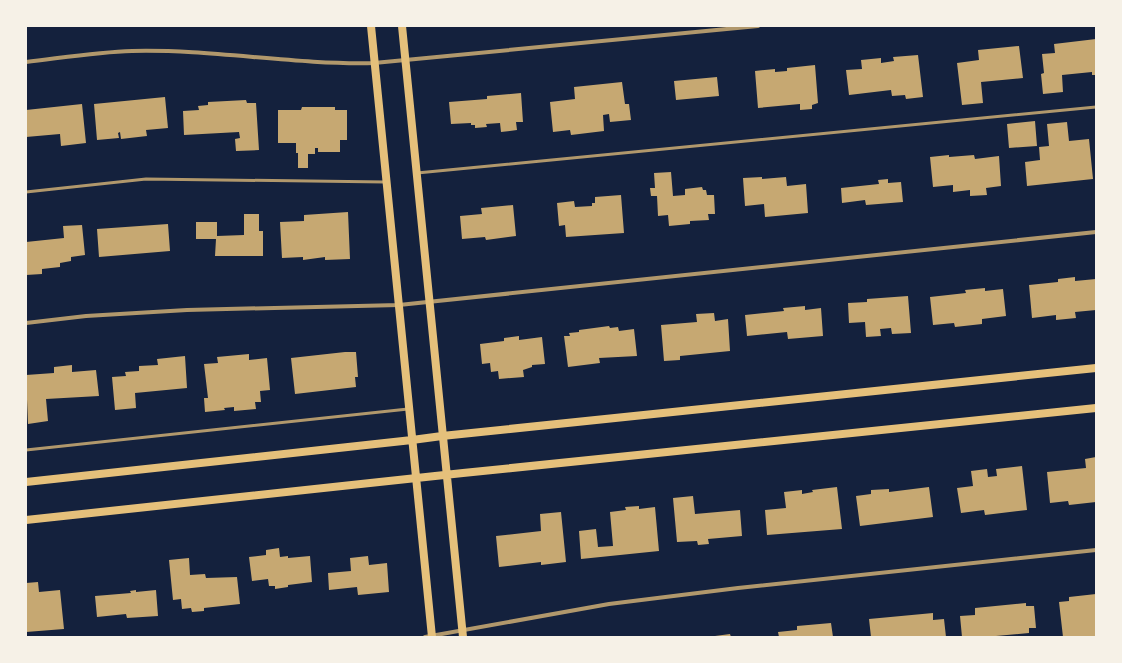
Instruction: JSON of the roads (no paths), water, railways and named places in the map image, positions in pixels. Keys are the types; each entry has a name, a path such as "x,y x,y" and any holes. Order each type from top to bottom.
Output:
{"main road":[{"path":"371,26 416,478 430,637"},
{"path":"402,26 463,634"},
{"path":"26,482 442,436 1096,368"},
{"path":"26,520 1096,408"}],"street":[{"path":"26,62 131,51 194,52 342,64 374,63 758,26"},
{"path":"26,323 86,316 171,311 399,305 1096,232"},
{"path":"430,637 463,634 609,604 723,590 1096,550"}],"lane":[{"path":"416,174 1096,107"},
{"path":"26,192 146,179 386,182"},
{"path":"26,450 409,409"}]}
